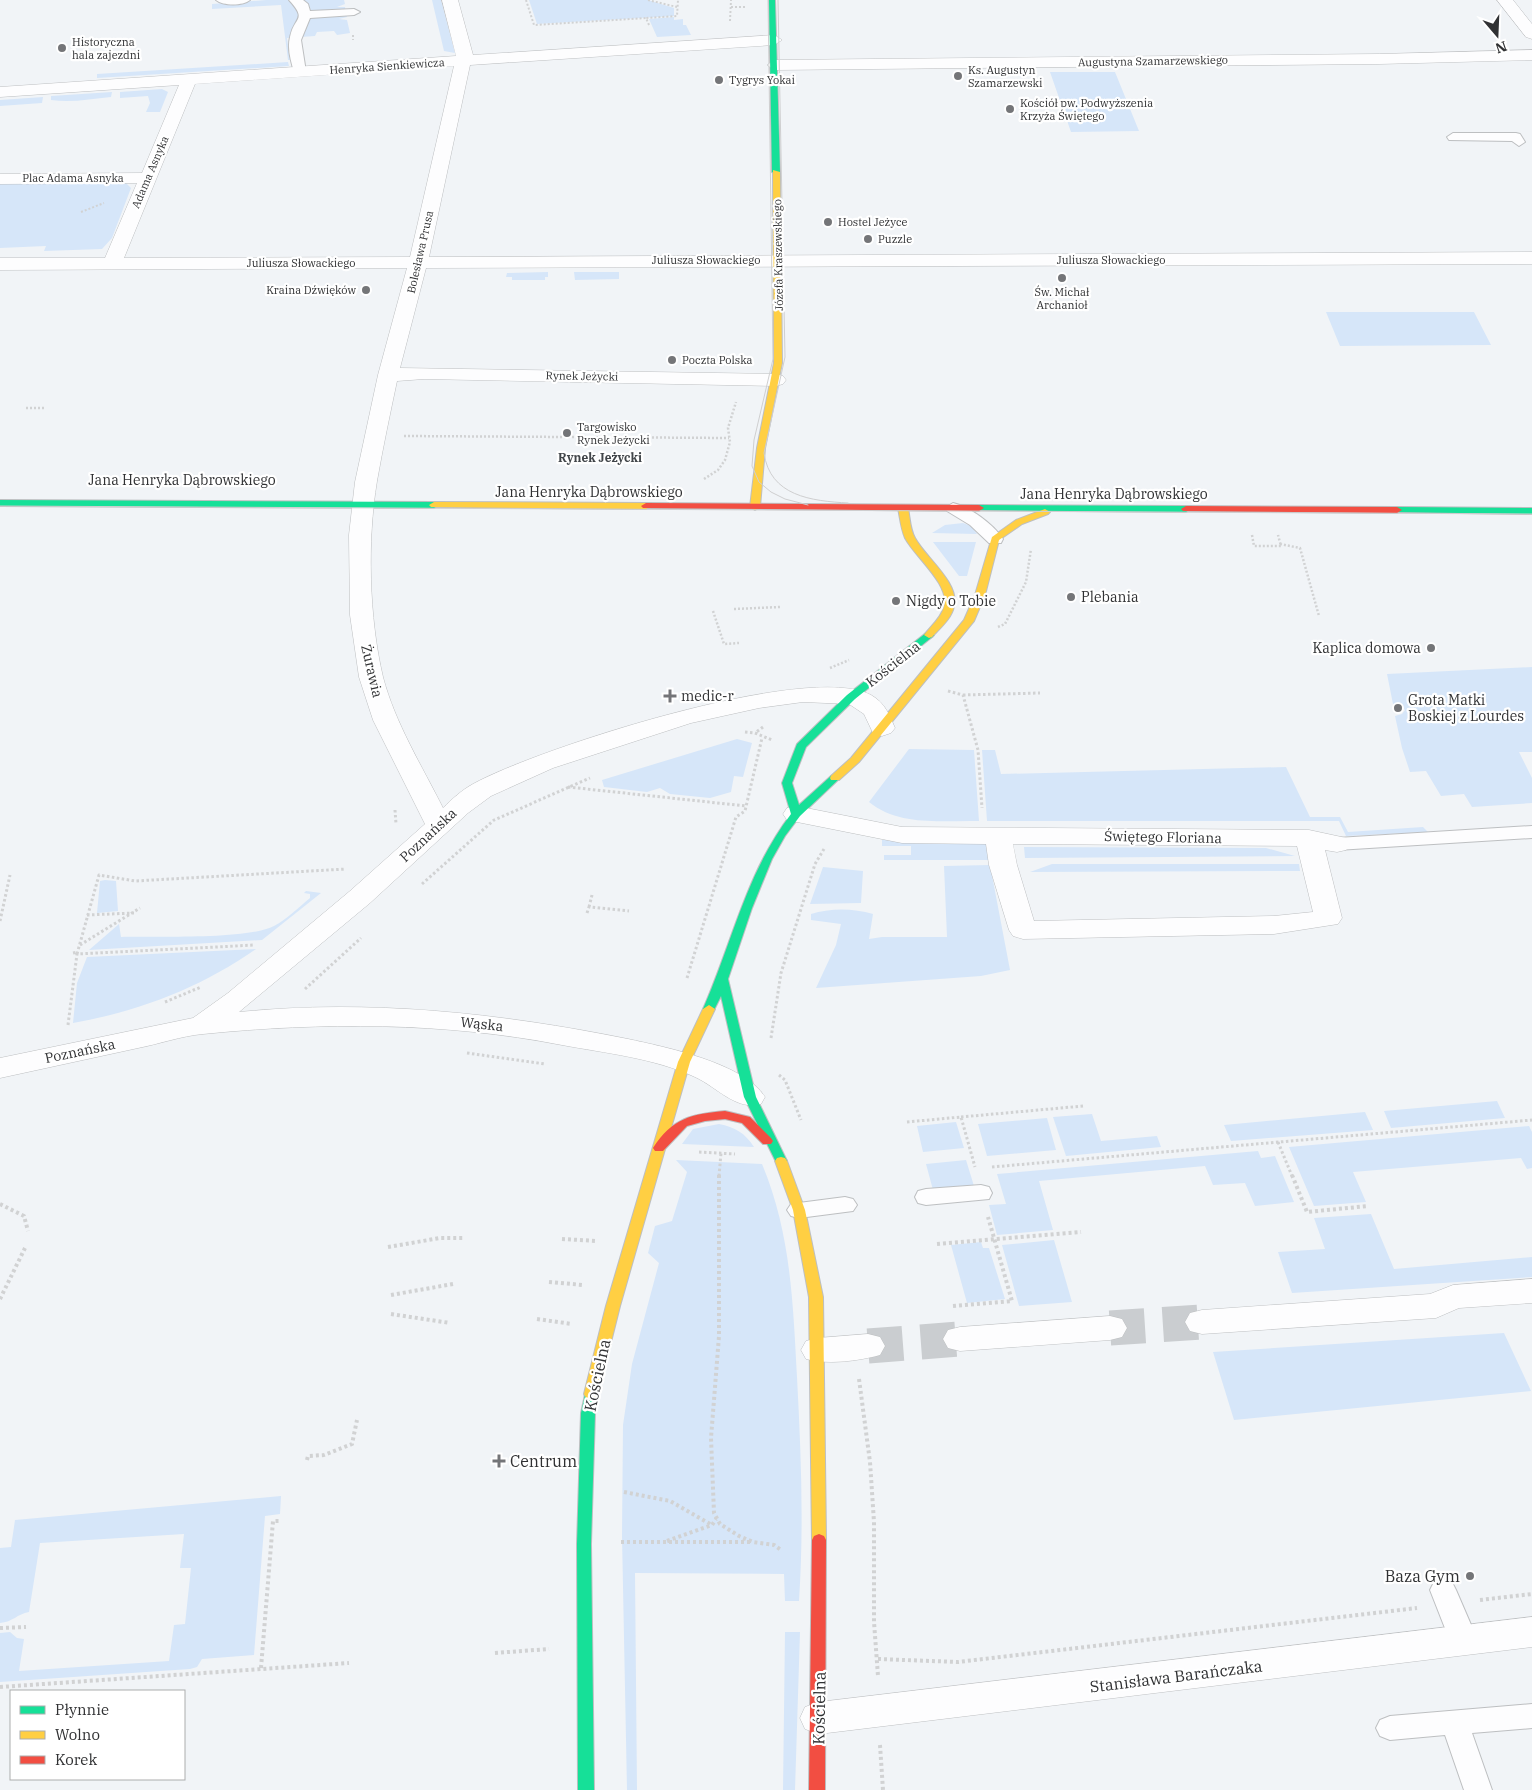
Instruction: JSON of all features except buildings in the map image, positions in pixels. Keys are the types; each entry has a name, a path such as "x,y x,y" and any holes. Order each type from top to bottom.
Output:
{"street":[{"name":"Bolesława Prusa","path":"363,505 388,375 418,262 466,53 450,0"},
{"name":"Józefa Kraszewskiego","path":"755,507 761,448 778,363 775,65 772,0"},
{"path":"1504,0 1532,34"},
{"name":"Henryka Sienkiewicza","path":"0,92 774,40"},
{"name":"Augustyna Szamarzewskiego","path":"775,65 1379,59 1532,55"},
{"name":"Adama Asnyka","path":"112,264 146,178 186,87 187,80"},
{"name":"Plac Adama Asnyka","path":"0,179 146,178"},
{"name":"Juliusza Słowackiego","path":"0,264 1532,258"},
{"name":"Rynek Jeżycki","path":"388,375 424,373 776,380"},
{"name":"Żurawia","path":"363,505 360,552 362,615 370,678 389,727 438,824"},
{"name":"Jana Henryka Dąbrowskiego","path":"696,507 1532,512"},
{"name":"Kościelna","path":"796,814 787,782 801,746 851,696 932,633 945,618 951,603 948,590 910,538 903,508"},
{"path":"995,539 1018,522 1053,508"},
{"name":"Kościelna","path":"586,1790 584,1544 586,1444 593,1384 615,1297 684,1062 723,980 750,899 774,846 796,814 855,760 969,621 980,595 995,539"},
{"name":"Poznańska","path":"0,1068 202,1025 238,999 360,897 408,855 438,824 482,790 544,763 642,729 685,717 759,701 803,695 851,696 875,710 882,728"},
{"name":"Świętego Floriana","path":"796,814 902,835 1309,838 1337,844"},
{"path":"991,836 1003,865 1024,930 1274,925 1328,918 1309,838"},
{"name":"Kościelna","path":"723,980 750,1097 780,1157 799,1210 816,1297 818,1350 819,1718 817,1790"},
{"name":"Wąska","path":"202,1025 295,1017 429,1019 477,1022 572,1037 684,1062 717,1076 750,1097"},
{"path":"658,1150 683,1123 705,1117 725,1115 746,1120 762,1134 780,1157"},
{"path":"1202,1322 1436,1306 1453,1297 1532,1291"},
{"path":"960,1339 1110,1328"},
{"path":"818,1350 868,1346"},
{"name":"Stanisława Barańczaka","path":"819,1718 1532,1632"}],"lane":[{"path":"222,0 244,0"},
{"path":"295,0 302,4 305,15 305,21 295,38 300,72"},
{"path":"305,15 354,12"},
{"path":"1453,137 1516,137 1519,142"},
{"path":"1472,148 1532,141"},
{"path":"0,502 313,501 363,505 652,510 696,507"},
{"path":"953,508 976,522 995,539"},
{"name":"Świętego Floriana","path":"1337,844 1532,832"},
{"path":"926,1197 981,1193"},
{"path":"799,1210 845,1205"},
{"path":"1446,1597 1464,1641"},
{"path":"1390,1728 1532,1716"},
{"path":"1455,1722 1478,1790"}],"path":[{"path":"526,0 534,25 677,16 678,0"},
{"path":"648,0 677,7"},
{"path":"730,27 731,0"},
{"path":"731,7 746,7"},
{"path":"646,18 652,32"},
{"path":"352,35 353,40"},
{"path":"81,212 110,201"},
{"path":"697,482 718,470 726,460 729,438 728,428 738,396"},
{"path":"26,408 44,408"},
{"path":"400,436 729,438"},
{"path":"1250,527 1254,546 1281,546 1280,544 1300,548 1319,616"},
{"path":"1276,528 1280,544"},
{"path":"734,609 780,607"},
{"path":"713,611 724,644 739,643"},
{"path":"824,674 831,667 853,659"},
{"path":"940,689 963,695 1040,693"},
{"path":"963,695 978,750 991,836"},
{"path":"741,732 755,733"},
{"path":"686,982 736,817 745,811 762,738"},
{"path":"420,886 494,820 599,775"},
{"path":"568,787 746,806"},
{"path":"394,806 397,828"},
{"path":"76,1027 67,1029 76,953 80,945 99,875 135,881 348,868"},
{"path":"0,921 10,875"},
{"path":"587,913 593,898 592,894"},
{"path":"589,907 629,911"},
{"path":"80,945 140,908"},
{"path":"87,915 134,912"},
{"path":"299,994 369,931"},
{"path":"76,953 256,945"},
{"path":"159,1005 205,984"},
{"path":"459,1052 551,1064"},
{"path":"907,1122 1083,1106"},
{"path":"961,1117 973,1161"},
{"path":"953,1306 1012,1301 981,1193 994,1192 988,1167 1532,1120"},
{"path":"1278,1142 1307,1212 1368,1206"},
{"path":"696,1152 739,1154"},
{"path":"720,1153 718,1186 720,1222 719,1336 711,1438 712,1490 716,1519 720,1524 753,1542"},
{"path":"0,1204 24,1216 28,1231"},
{"path":"937,1244 1081,1232"},
{"path":"388,1247 440,1238 463,1238"},
{"path":"562,1239 602,1241 600,1250"},
{"path":"0,1299 25,1248"},
{"path":"549,1282 589,1285"},
{"path":"391,1295 453,1284"},
{"path":"391,1314 450,1322"},
{"path":"537,1319 578,1325"},
{"path":"307,1460 308,1456 324,1455 352,1444 357,1420"},
{"path":"554,1450 554,1468"},
{"path":"512,1460 554,1458"},
{"path":"624,1492 670,1501 712,1525"},
{"path":"664,1542 712,1525 716,1519"},
{"path":"261,1668 273,1521 280,1521"},
{"path":"584,1544 753,1542 774,1545 786,1557"},
{"path":"878,1659 958,1662 1446,1597 1532,1594"},
{"path":"0,1628 26,1626"},
{"path":"552,1640 552,1658"},
{"path":"495,1653 552,1649"},
{"path":"0,1687 349,1663"}],"shaded area":[{"path":"266,0 344,0 345,4 337,7 345,7 347,17 339,19 347,20 350,33 337,35 334,31 317,32 315,36 287,38 290,60 288,60 281,5 212,9 212,4"},
{"path":"432,0 441,0 455,53 444,51"},
{"path":"529,0 648,0 674,8 674,16 537,24"},
{"path":"674,17 674,20 683,19 683,25 686,25 691,35 657,37 649,19"},
{"path":"288,62 289,66 97,78 97,74"},
{"path":"1050,72 1115,72 1139,131 1071,132"},
{"path":"162,89 168,92 160,112 146,112 150,103 148,96 120,98 120,92"},
{"path":"112,92 111,97 74,101 51,100 51,96"},
{"path":"43,97 42,103 0,106 0,100"},
{"path":"125,182 131,188 112,238 102,249 44,251 46,246 0,248 0,183"},
{"path":"548,272 548,277 545,277 545,280 512,280 512,277 506,277 507,273"},
{"path":"574,272 619,272 619,279 575,280"},
{"path":"1326,312 1474,312 1491,345 1340,346"},
{"path":"963,523 971,526 977,534 932,533 945,525"},
{"path":"933,542 976,542 967,576 959,576"},
{"path":"1532,667 1532,752 1519,752 1532,778 1532,803 1472,807 1464,794 1441,796 1426,771 1410,772 1402,748 1395,716 1402,714 1405,710 1401,706 1393,704 1387,674"},
{"path":"737,739 752,743 743,777 734,776 731,792 710,798 670,794 660,788 647,792 604,787 602,780"},
{"path":"909,749 974,750 979,821 921,821 907,819 881,810 869,802"},
{"path":"982,750 995,750 1001,774 1286,767 1310,817 1340,817 1348,832 1423,827 1428,832 1346,836 1339,821 987,821"},
{"path":"882,840 996,841 998,860 884,860 884,855 911,855 911,846 882,846"},
{"path":"1024,847 1266,848 1295,856 1025,858"},
{"path":"1052,864 1299,864 1300,871 1030,872"},
{"path":"990,865 1010,970 981,976 816,988 836,945 841,924 811,920 811,914 842,909 873,914 869,939 882,937 947,937 944,866"},
{"path":"823,867 863,871 861,903 810,904"},
{"path":"100,881 116,881 118,911 97,913"},
{"path":"306,891 321,893 262,940 89,950 119,924 121,937 223,935 261,930 279,923 310,898 310,894 304,893"},
{"path":"256,949 213,975 169,996 122,1012 73,1023 77,983 87,957"},
{"path":"1497,1101 1505,1118 1391,1128 1384,1111"},
{"path":"1365,1112 1373,1130 1231,1141 1224,1125"},
{"path":"1092,1114 1101,1141 1157,1136 1161,1147 1066,1156 1053,1117"},
{"path":"1047,1118 1056,1150 987,1156 978,1124"},
{"path":"956,1122 964,1148 923,1152 917,1126"},
{"path":"719,1124 739,1131 754,1147 682,1144 693,1129"},
{"path":"1529,1126 1532,1132 1532,1168 1527,1169 1521,1158 1353,1172 1366,1202 1314,1206 1289,1147"},
{"path":"1258,1151 1261,1158 1275,1156 1294,1202 1255,1206 1245,1183 1213,1185 1205,1166 1039,1181 1053,1230 997,1235 989,1205 1006,1204 997,1174"},
{"path":"676,1160 762,1164 772,1190 785,1242 794,1323 800,1433 801,1545 799,1601 785,1601 784,1574 635,1573 637,1790 627,1790 622,1536 623,1425 632,1364 659,1263 648,1253 655,1226 672,1221 687,1172"},
{"path":"966,1160 974,1186 933,1190 926,1164"},
{"path":"1371,1214 1394,1269 1532,1257 1532,1277 1292,1293 1278,1252 1325,1249 1314,1218"},
{"path":"1054,1240 1072,1302 1019,1306 1002,1245"},
{"path":"981,1242 983,1248 989,1248 1005,1299 967,1303 951,1245"},
{"path":"1504,1333 1531,1391 1234,1420 1213,1352"},
{"path":"281,1496 280,1514 265,1516 254,1655 202,1659 197,1667 190,1669 0,1682 0,1633 10,1632 17,1638 24,1639 19,1671 169,1661 174,1625 185,1624 191,1568 180,1568 184,1534 40,1543 29,1612 0,1623 0,1548 11,1547 15,1520"},
{"path":"785,1632 800,1632 795,1790 783,1790"}],"tunnel":[{"path":"1110,1328 1202,1322"},
{"path":"868,1346 960,1339"}],"tram line":[{"path":"768,0 773,359 754,440 752,466 759,482 771,492 785,499 808,505"},
{"path":"778,0 785,357 764,453 774,479 783,487 807,498 848,503"},
{"path":"0,506 1532,514"}],"traffic: fast":[{"path":"772,0 776,172"},
{"path":"0,503 434,505"},
{"path":"979,508 1186,509"},
{"path":"1397,510 1532,511"},
{"path":"796,814 787,783 801,746 851,697 929,635"},
{"path":"709,1009 720,985 746,908 767,859 780,836 796,814 835,778"},
{"path":"723,981 750,1097 781,1161"},
{"path":"586,1790 584,1544 588,1413 591,1394"}],"traffic: slow":[{"path":"755,507 761,448 778,363 776,172"},
{"path":"434,505 646,506"},
{"path":"903,508 910,538 946,585 950,595 950,606 943,619 929,635"},
{"path":"835,778 855,760 969,621 980,595 995,539 1019,522 1045,512"},
{"path":"591,1394 613,1306 684,1062 709,1009"},
{"path":"781,1161 799,1210 816,1297 819,1540"}],"traffic: jam":[{"path":"646,506 979,508"},
{"path":"1186,509 1397,510"},
{"path":"659,1148 683,1123 705,1117 725,1115 746,1120 767,1141"},
{"path":"817,1790 819,1540"}],"place":[{"name":"Historyczna hala zajezdni","path":"62,48"},
{"name":"Ks. Augustyn Szamarzewski","path":"958,76"},
{"name":"Tygrys Yokai","path":"719,80"},
{"name":"Kościół pw. Podwyższenia Krzyża Świętego","path":"1010,109"},
{"name":"Hostel Jeżyce","path":"828,222"},
{"name":"Puzzle","path":"868,239"},
{"name":"Św. Michał Archanioł","path":"1062,278"},
{"name":"Kraina Dźwięków","path":"366,290"},
{"name":"Poczta Polska","path":"672,360"},
{"name":"Targowisko Rynek Jeżycki","path":"567,433"},
{"name":"Plebania","path":"1071,597"},
{"name":"Nigdy o Tobie","path":"896,601"},
{"name":"Kaplica domowa","path":"1431,648"},
{"name":"medic-r","path":"670,696"},
{"name":"Grota Matki Boskiej z Lourdes","path":"1398,708"},
{"name":"Centrum","path":"499,1461"},
{"name":"Baza Gym","path":"1470,1576"}],"district":[{"name":"Rynek Jeżycki","path":"600,458"}]}
